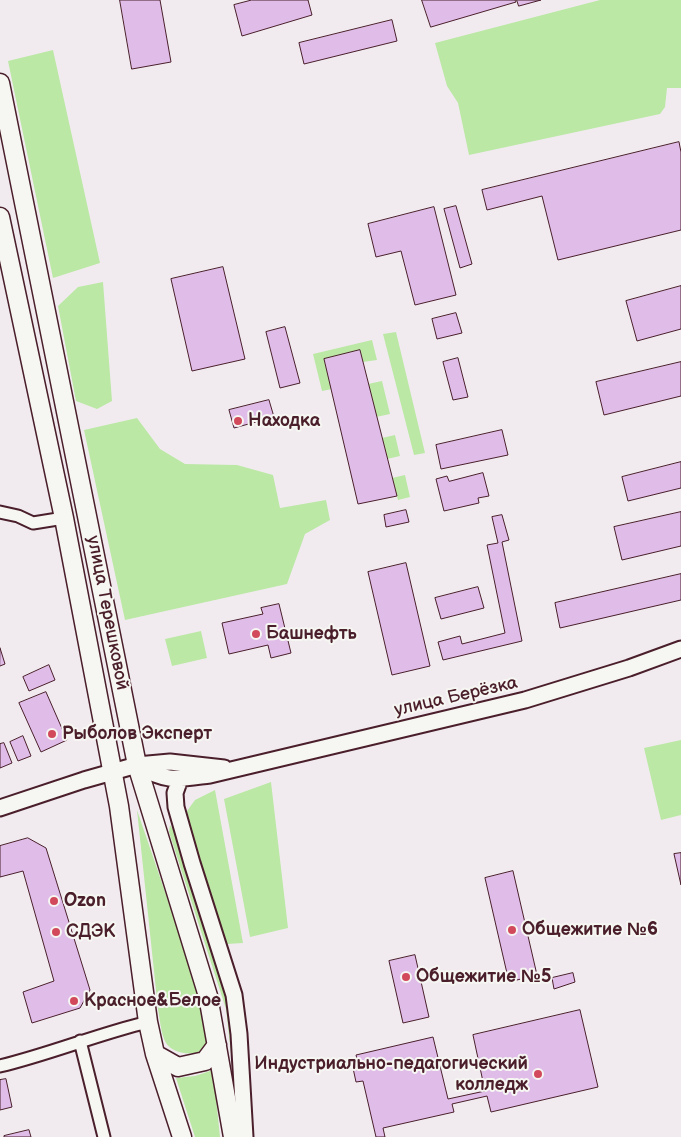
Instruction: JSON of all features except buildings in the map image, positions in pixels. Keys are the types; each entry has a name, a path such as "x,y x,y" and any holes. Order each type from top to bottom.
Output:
{"main road":[{"name":"улица Терешковой","path":"0,83 137,765 208,996 233,1137"},
{"name":"улица Терешковой","path":"0,216 64,518 120,815 148,1022 155,1054 182,1137"},
{"name":"улица Берёзка","path":"137,765 152,774 166,779 210,775 525,700 620,671 681,649"},
{"name":"улица Берёзка","path":"0,808 137,765 170,762 235,769"},
{"path":"180,779 175,793 176,807 234,995 239,1034 245,1137"},
{"path":"155,1054 178,1067 205,1061 217,1045"}],"street":[{"path":"0,512 18,516 33,523 64,518"},
{"path":"0,1066 26,1060 80,1041 148,1022"},
{"path":"80,1041 104,1137"}],"green space":[{"path":"600,0 681,0 681,88 667,88 665,107 660,114 469,155 458,103 447,86 435,43"},
{"path":"53,50 100,263 53,278 8,61"},
{"path":"103,282 112,401 97,409 76,401 58,306 78,287"},
{"path":"396,332 425,453 414,455 383,334"},
{"path":"372,340 377,360 363,362 360,350 325,359 332,389 322,391 313,354"},
{"path":"382,381 390,414 376,417 368,384"},
{"path":"137,418 160,449 185,464 237,465 273,475 280,508 326,500 330,520 305,534 287,584 125,620 84,430"},
{"path":"395,435 400,456 387,459 382,438"},
{"path":"405,475 410,497 398,500 392,478"},
{"path":"201,631 207,658 172,666 165,639"},
{"path":"681,740 681,815 661,820 644,748"},
{"path":"271,782 288,928 250,937 224,799"},
{"path":"215,790 243,943 227,944 188,830 187,811 195,800"},
{"path":"137,810 202,1000 209,1041 198,1052 183,1053 173,1049 164,1039 158,1009"},
{"path":"170,825 175,832 226,979 240,1133 226,1009 169,832"},
{"path":"213,1070 220,1137 195,1137 176,1078 195,1076"}],"place":[{"name":"Находка","path":"238,421"},
{"name":"Башнефть","path":"256,634"},
{"name":"Рыболов Эксперт","path":"52,734"},
{"name":"Ozon","path":"54,901"},
{"name":"Общежитие №6","path":"512,930"},
{"name":"СДЭК","path":"56,932"},
{"name":"Общежитие №5","path":"406,977"},
{"name":"Красное&Белое","path":"74,1001"},
{"name":"Индустриально-педагогический колледж","path":"538,1074"}]}
